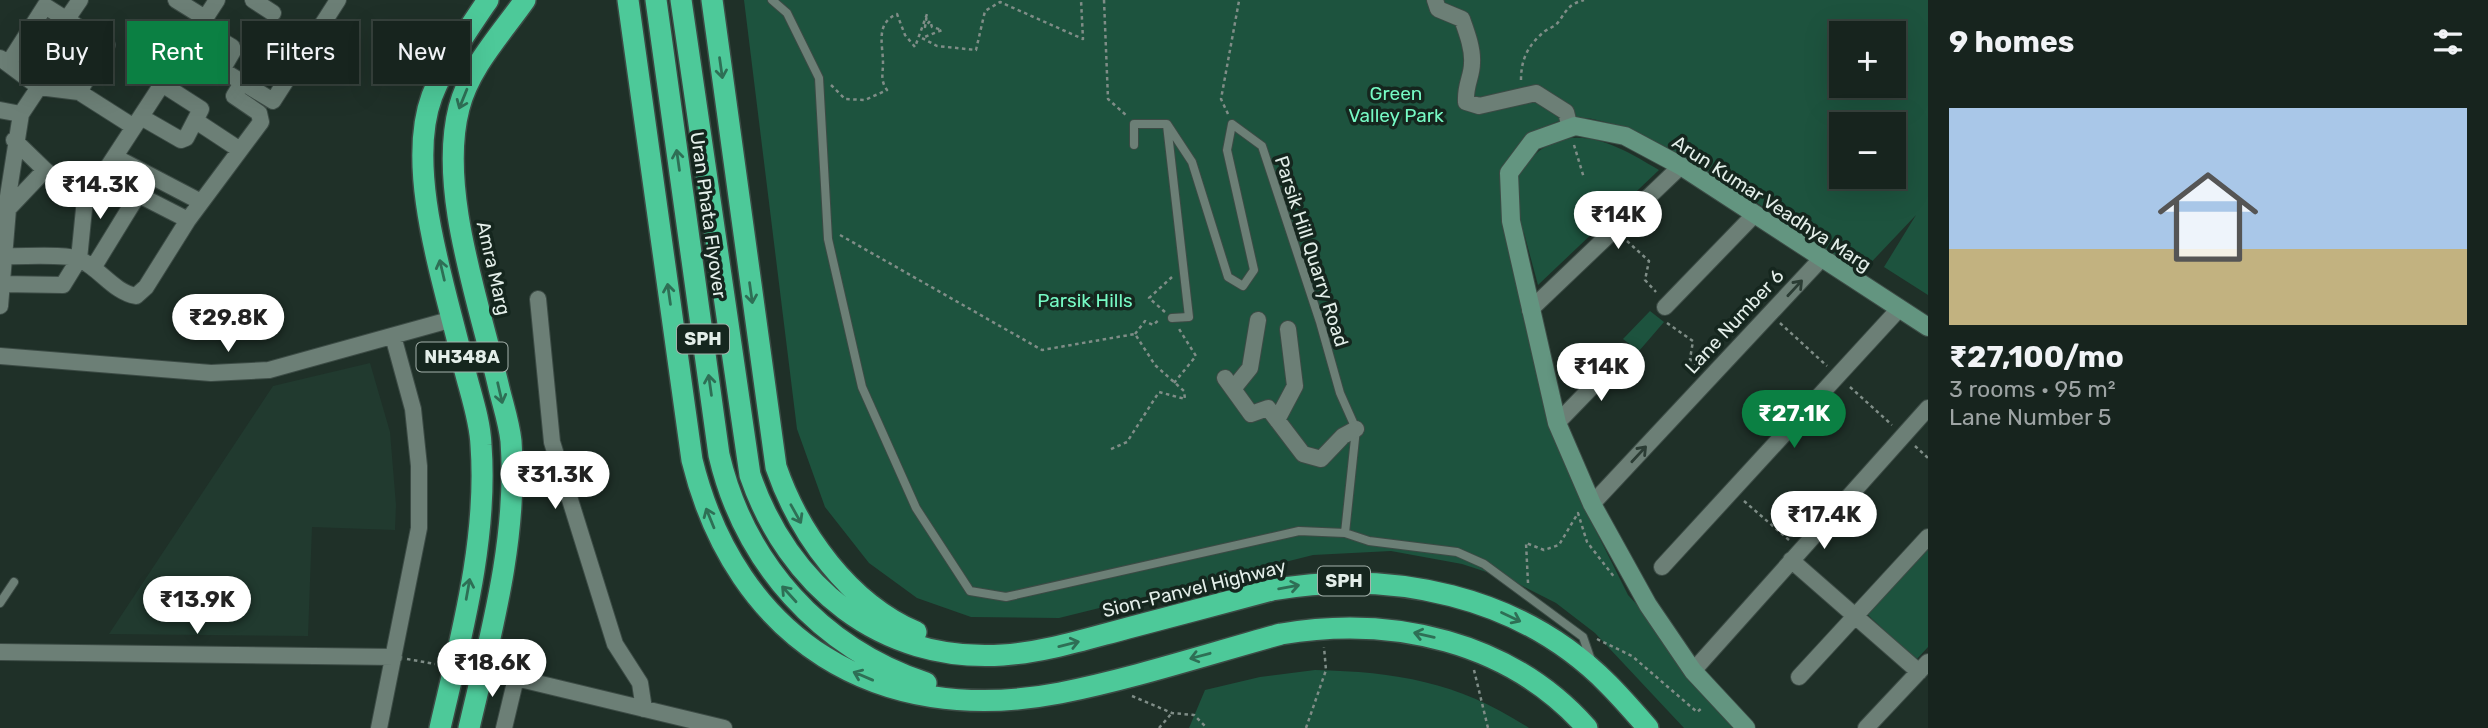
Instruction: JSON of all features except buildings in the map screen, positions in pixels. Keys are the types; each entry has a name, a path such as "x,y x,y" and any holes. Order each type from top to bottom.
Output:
{"highway":[{"name":"NH348A","path":"440,728 446,670 479,529 484,486 481,440 425,201 423,148 431,99 452,54 488,0"},
{"path":"616,0 633,35"},
{"path":"628,0 692,460 706,509 723,547 744,582 778,622 825,659 911,693 970,701 1002,699"},
{"name":"Uran Phata Flyover","path":"656,0 719,455 726,482 747,534 773,574 797,603 863,655 917,681 971,696 1002,699"},
{"name":"Uran Phata Flyover","path":"681,0 750,475 769,523 782,545 815,585 856,618 877,630 925,646 976,655 1002,655"},
{"path":"712,0 771,445 784,489 819,549 868,603 905,628 928,638 1002,655"},
{"name":"Amra Marg","path":"469,728 510,529 510,437 454,198 451,151 459,106 477,67 526,1"},
{"name":"Sion-Panvel Highway","path":"1002,655 1052,649 1272,590 1307,584 1380,582 1440,592 1486,606 1551,639 1596,673 1648,728"},
{"name":"SPH","path":"1002,699 1060,693 1281,634 1323,628 1376,627 1408,631 1469,649 1526,677 1552,695 1587,728"}],"street":[{"path":"67,19 80,0"},
{"path":"176,0 201,21"},
{"path":"204,21 217,0"},
{"path":"253,0 273,13"},
{"path":"325,21 338,0"},
{"path":"1435,0 1438,9 1462,19 1466,32 1472,65 1465,83 1466,102 1479,106 1521,94 1536,93 1566,113 1570,128"},
{"path":"79,92 107,45 42,3 4,61 39,87 79,92 138,122 184,141 196,121 200,107 162,85 138,122 115,157 102,176 86,189"},
{"path":"228,44 233,51 228,60"},
{"path":"5,256 86,263 119,290 136,296 146,287 188,220 262,120 259,114 234,96 242,83 228,74"},
{"path":"244,84 269,100 276,99 285,84"},
{"path":"0,306 5,256 4,209 15,140 21,114 39,87"},
{"path":"0,110 21,114"},
{"path":"196,121 240,150"},
{"name":"Arun Kumar Veadhya Marg","path":"1746,728 1693,671 1634,581 1592,503 1557,423 1511,221 1509,173 1533,141 1575,126 1625,136 1681,166 1821,260 1928,327"},
{"path":"15,140 56,179 86,189"},
{"path":"115,157 201,202"},
{"path":"1530,310 1681,166"},
{"path":"4,209 45,170"},
{"path":"102,176 188,220"},
{"path":"86,189 86,263"},
{"path":"2,284 63,285 86,263 139,193"},
{"path":"1667,311 1754,215"},
{"name":"Lane Number 6","path":"1592,503 1821,260"},
{"path":"538,299 552,442 615,644 640,683 644,709"},
{"path":"1662,567 1899,309"},
{"path":"0,356 222,372 269,370 453,319"},
{"path":"1258,320 1250,368 1229,384 1251,414 1268,408 1303,454 1321,459 1343,436 1356,429"},
{"path":"1277,420 1295,386 1288,329"},
{"path":"379,728 419,528 419,466 413,409 393,336"},
{"path":"1557,423 1620,358"},
{"path":"1693,671 1928,408"},
{"path":"1799,677 1928,537"},
{"path":"1791,560 1855,617 1924,667 1866,728"},
{"path":"0,652 394,657"},
{"path":"446,670 482,672 516,678 644,709 687,724 724,728"},
{"path":"504,728 516,678"}],"lane":[{"path":"772,0 787,13 819,78 828,228 862,387 916,508 970,590 1006,597 1299,531 1345,533 1369,541 1457,552 1484,564 1583,637 1596,673"},
{"path":"1134,145 1134,124 1167,124"},
{"path":"1167,124 1192,162 1228,277 1243,286 1254,270 1227,150 1232,124"},
{"path":"1167,124 1189,317 1172,318"},
{"name":"Parsik Hill Quarry Road","path":"1232,124 1262,146 1320,322 1340,393 1356,429"},
{"path":"1345,533 1356,429"},
{"path":"0,604 14,582"}],"path":[{"path":"819,78 838,90 845,99 865,100 887,90 882,82 880,38 884,25 897,14 905,35 915,47 927,14 925,26 930,21 932,26 942,30 922,38 937,46 976,50 985,11 1000,2 1083,39 1081,0"},
{"path":"1104,0 1108,99 1134,124"},
{"path":"1521,94 1521,63 1525,52 1544,32 1558,23 1566,8 1584,0"},
{"path":"1232,124 1220,99 1239,1"},
{"path":"1570,128 1584,178"},
{"path":"828,228 1042,350 1135,334 1145,321 1153,325 1166,313 1149,298 1171,277 1184,270"},
{"path":"1614,229 1649,261 1645,280 1693,341 1690,359 1712,376"},
{"path":"1172,318 1196,356 1174,383"},
{"path":"1109,450 1127,442 1159,392 1185,399 1184,391 1155,365 1135,334"},
{"path":"1525,596 1529,589 1525,543 1544,550 1559,545 1578,513 1587,542 1611,576 1622,582 1634,581"},
{"path":"1306,728 1326,670 1323,628"},
{"path":"1593,637 1632,656 1697,712 1716,696"},
{"path":"1469,649 1488,728"},
{"path":"394,657 439,664 446,670"},
{"path":"1101,683 1172,713 1194,715 1207,728"},
{"path":"1159,728 1172,713"}],"shaded area":[{"path":"370,363 390,432 396,505 395,530 312,527 308,636 109,634 273,386"}],"green space":[{"name":"Parsik Hills","path":"744,0 1928,0 1928,295 1884,267 1916,215 1861,273 1761,205 1677,154 1637,134 1602,121 1573,118 1533,132 1528,161 1560,140 1593,139 1626,151 1659,170 1538,285 1524,233 1524,318 1549,424 1585,509 1628,595 1751,728 1684,728 1595,633 1556,603 1511,580 1462,564 1391,551 1313,555 1059,618 971,617 917,598 869,563 825,507 797,429"},
{"path":"1650,311 1664,322 1639,351 1623,339"},
{"path":"1928,548 1928,647 1916,660 1867,614"},
{"path":"1315,670 1373,673 1426,682 1477,700 1529,728 1189,728 1205,690 1260,677"}],"park label":[{"name":"Green Valley Park","path":"1396,104"}]}
